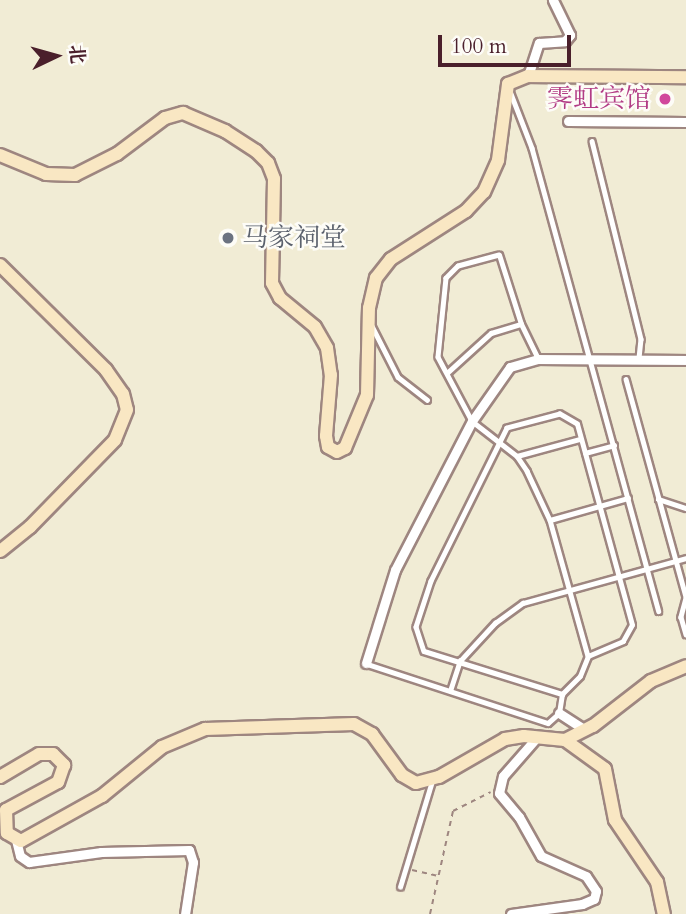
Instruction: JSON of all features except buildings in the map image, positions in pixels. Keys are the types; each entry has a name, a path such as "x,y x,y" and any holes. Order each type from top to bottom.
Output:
{"main road":[{"path":"0,155 47,174 75,175 106,161 165,118 183,113 225,131 256,151 268,163 274,179 271,275 275,291 315,327 329,353 326,436 334,452 345,448 367,395 371,292 383,267 466,211 489,185 498,160 508,84 528,76 686,77"},
{"path":"0,265 106,370 123,394 127,410 116,440 30,527 0,551"},
{"path":"565,740 585,730 651,681 686,666"},
{"path":"0,777 39,754 53,754 64,765 58,782 6,810 5,828 16,840 44,831 102,796 162,747 205,729 354,724 372,734 405,778 416,783 432,780 497,742 538,736 565,740 604,769 615,820 624,839 657,882 664,914"}],"street":[{"path":"528,76 539,43 565,41 569,35 553,0"},
{"path":"568,121 686,122"},
{"path":"366,663 395,570 472,421 510,367 538,359 686,360"},
{"path":"559,713 585,730"},
{"path":"510,914 582,904 594,899 596,891 586,876 541,856 499,790 503,776 538,736"},
{"path":"16,840 20,856 29,862 100,852 189,850 193,862 185,914"}],"lane":[{"path":"508,84 532,148 659,611"},
{"path":"592,141 641,340 639,360"},
{"path":"366,663 548,723 559,713 562,694 580,676 588,656 550,520 517,456 472,421 438,356 446,278 458,266 499,255 521,324 538,359"},
{"path":"368,320 398,377 427,400"},
{"path":"447,373 491,333 521,324"},
{"path":"626,379 686,598 681,617 686,634"},
{"path":"562,694 424,651 416,627 431,581 507,428 560,414 577,424 632,625 623,641 588,656"},
{"path":"517,456 580,439"},
{"path":"584,453 614,445"},
{"path":"550,520 628,498"},
{"path":"658,499 686,508"},
{"path":"450,691 460,661 495,623 523,603 686,558"},
{"path":"400,887 432,780"}],"path":[{"path":"430,914 453,811 499,790"},
{"path":"405,868 438,876"}],"place":[{"name":"霁虹宾馆","path":"665,99"},
{"name":"马家祠堂","path":"228,238"}]}
